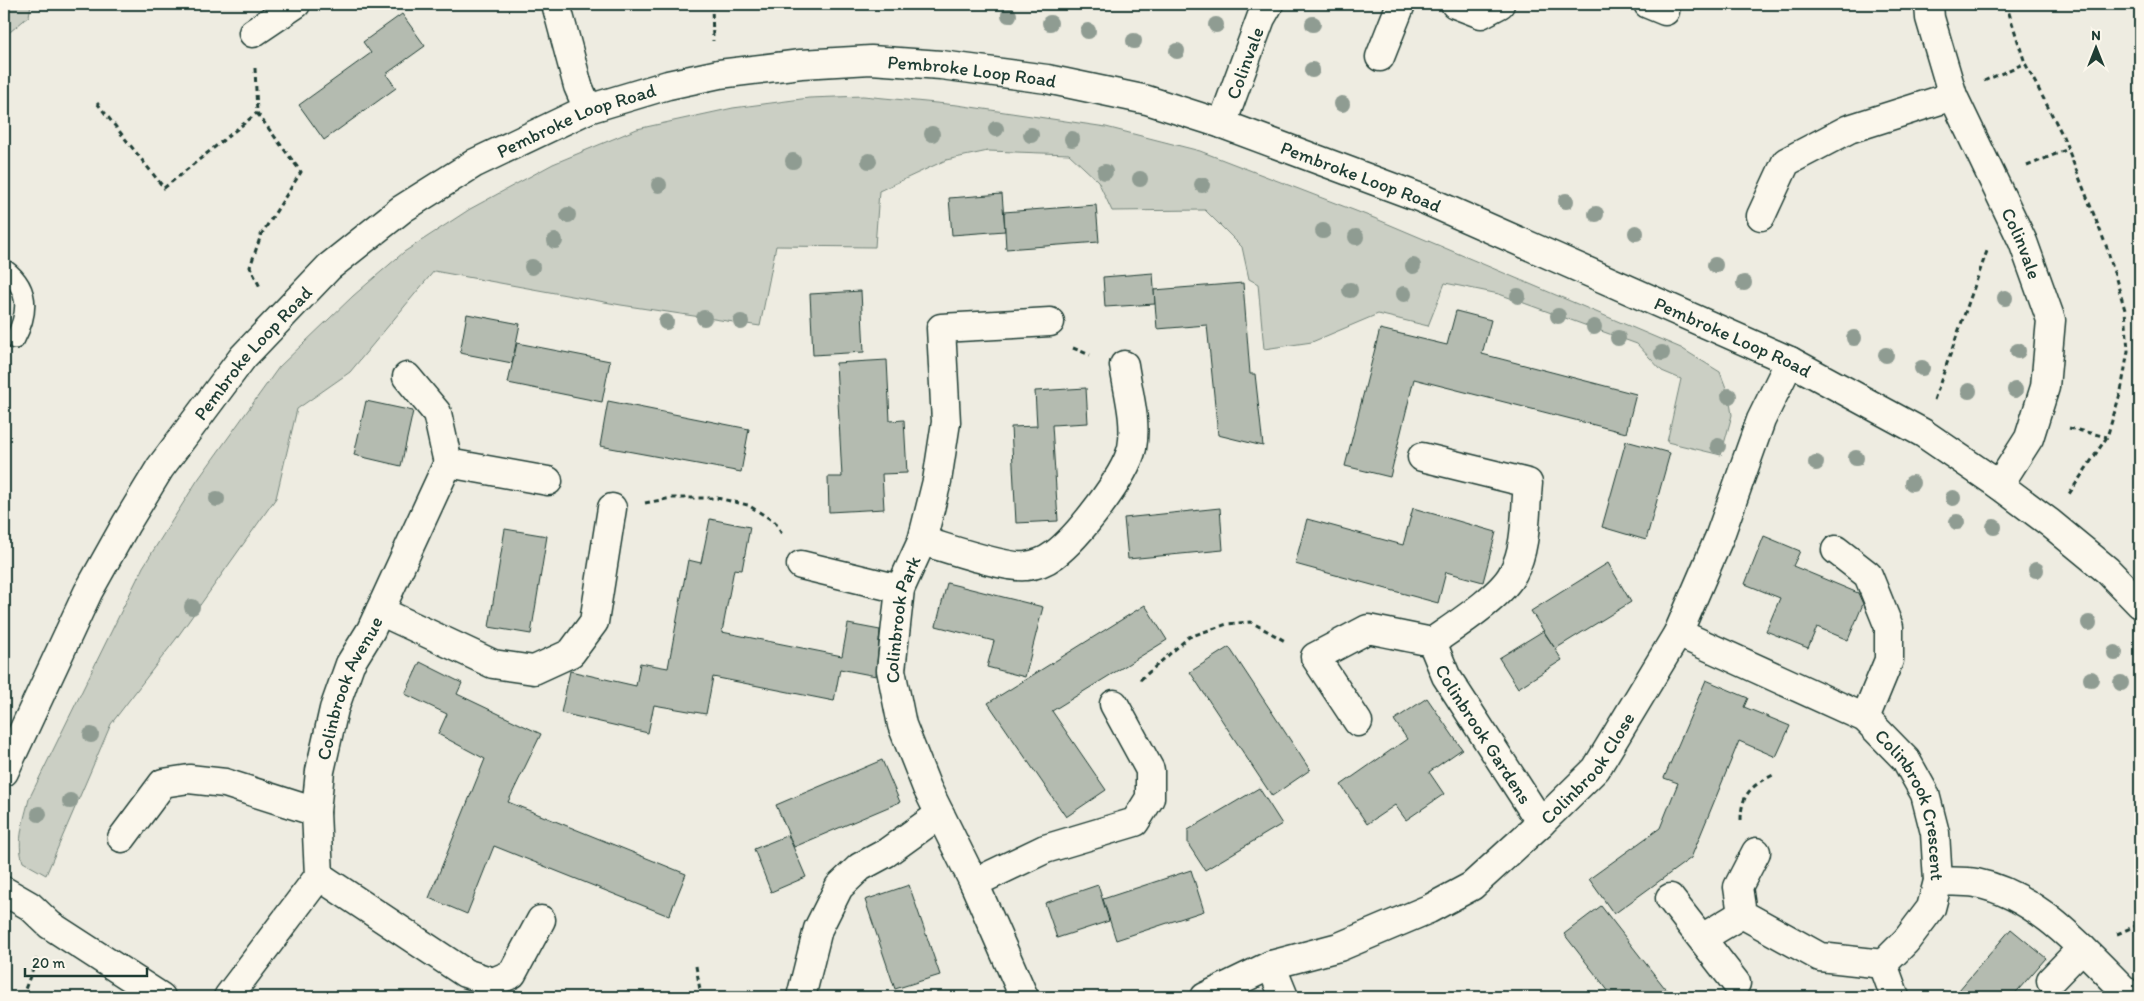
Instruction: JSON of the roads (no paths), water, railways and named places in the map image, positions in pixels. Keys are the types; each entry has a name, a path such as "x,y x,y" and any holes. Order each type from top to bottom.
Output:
{"street":[{"path":"253,33 296,4"},
{"path":"556,4 578,86 588,109"},
{"name":"Colinvale","path":"1222,124 1261,18 1269,4"},
{"path":"1380,57 1401,4"},
{"path":"1455,4 1481,14 1500,4"},
{"name":"Colinvale","path":"1930,4 1930,18 1953,96 2023,242 2050,320 2045,387 2030,438 1999,485"},
{"name":"Pembroke Loop Road","path":"4,772 88,592 160,468 243,357 276,320 329,267 402,209 475,163 588,109 668,85 719,74 801,64 871,60 941,65 1047,79 1147,100 1222,124 1421,198 1790,362 1923,433 1999,485 2050,523 2107,570 2140,604"},
{"path":"1761,216 1786,162 1849,129 1953,96"},
{"name":"Colinbrook Park","path":"1024,997 974,883 927,788 902,724 891,670 900,589 922,541 937,481 946,422 941,328 1050,322"},
{"name":"Colinbrook Close","path":"1205,997 1271,965 1339,947 1428,910 1472,886 1541,823 1596,769 1678,633 1719,538 1761,420 1790,362"},
{"path":"922,541 1004,564 1023,567 1038,564 1054,555 1077,532 1109,493 1123,472 1132,448 1133,420 1124,365"},
{"path":"407,376 437,413 448,463 548,481"},
{"path":"1358,722 1315,657 1368,629 1432,642 1488,600 1512,574 1522,546 1528,483 1422,457"},
{"name":"Colinbrook Avenue","path":"319,876 316,812 320,771 334,709 350,664 380,612 448,463"},
{"path":"380,612 493,664 534,670 571,653 594,622 612,508"},
{"path":"1836,550 1868,575 1889,627 1889,660 1865,718"},
{"path":"801,565 900,589"},
{"name":"Colinbrook Crescent","path":"1678,633 1865,718 1906,760 1925,794 1935,833 1938,881 1931,908 1906,941 1883,964"},
{"name":"Colinbrook Gardens","path":"1432,642 1446,676 1541,823"},
{"path":"974,883 1045,849 1135,822 1150,798 1150,770 1114,704"},
{"path":"122,838 163,783 189,779 225,783 316,812"},
{"path":"801,997 818,929 839,887 860,867 886,853 940,814"},
{"path":"1742,914 1738,887 1756,852"},
{"path":"228,997 319,876 465,973 493,982 512,974 541,920"},
{"path":"1938,881 1976,883 2006,893 2038,912 2082,948 2126,992"},
{"path":"4,891 30,906 50,924 161,997"},
{"path":"1670,898 1736,983"},
{"path":"1702,938 1742,914"},
{"path":"1742,914 1820,957 1883,964 1895,997"},
{"path":"2050,980 2082,948"},
{"path":"1271,965 1284,997"}],"lane":[{"path":"4,269 13,276 22,289 25,306 24,322 15,339"}]}
